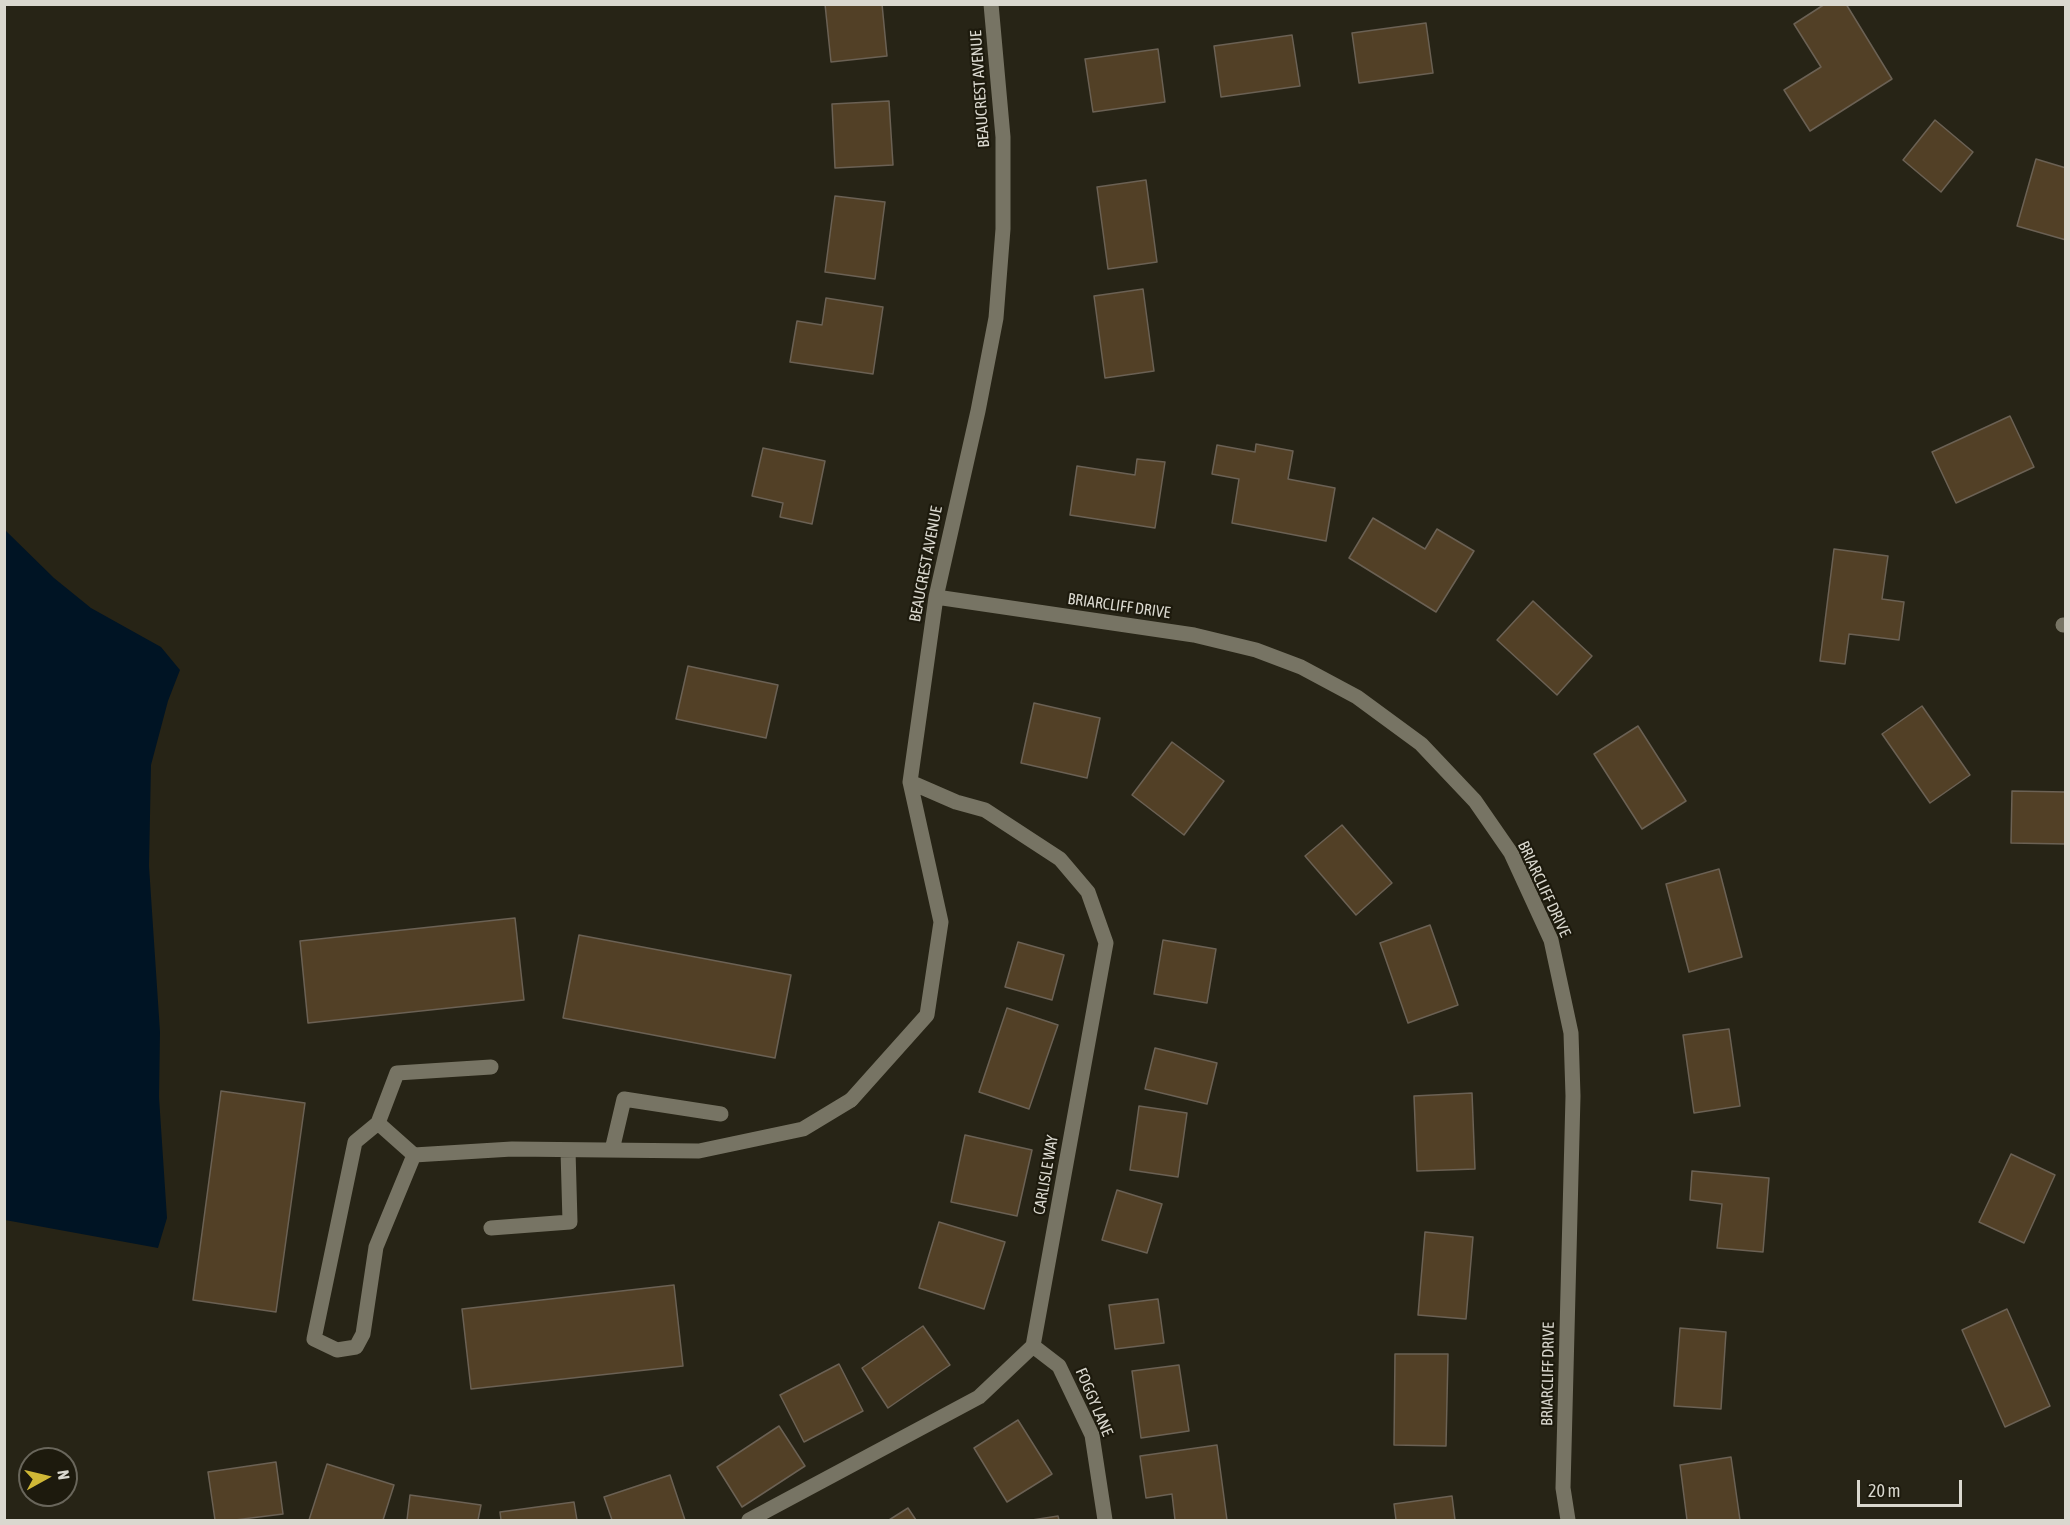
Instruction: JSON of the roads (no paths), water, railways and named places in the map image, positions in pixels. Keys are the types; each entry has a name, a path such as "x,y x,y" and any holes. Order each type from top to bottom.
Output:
{"street":[{"name":"BEAUCREST AVENUE","path":"414,1155 512,1149 699,1151 803,1129 851,1100 927,1015 941,922 910,782 936,597 978,411 996,318 1003,229 1003,137 991,4"},
{"name":"BRIARCLIFF DRIVE","path":"936,597 1194,635 1256,650 1301,667 1357,697 1421,744 1475,801 1511,853 1551,940 1571,1033 1573,1096 1563,1488 1568,1521"},
{"name":"CARLISLE WAY","path":"910,782 956,802 985,810 1060,859 1088,892 1107,943 1033,1346"},
{"path":"378,1123 414,1155 376,1247 363,1334 356,1347 337,1350 314,1339 356,1142 378,1123 397,1073 491,1067"},
{"path":"612,1150 624,1099 721,1114"},
{"path":"491,1228 570,1222 568,1150"},
{"path":"749,1521 979,1397 1033,1346"},
{"name":"FOGGY LANE","path":"1033,1346 1059,1366 1092,1435 1105,1521"}],"water":[{"path":"4,529 54,578 91,608 161,647 180,670 168,701 151,765 149,866 160,1032 159,1097 167,1218 158,1248 5,1220"}]}
